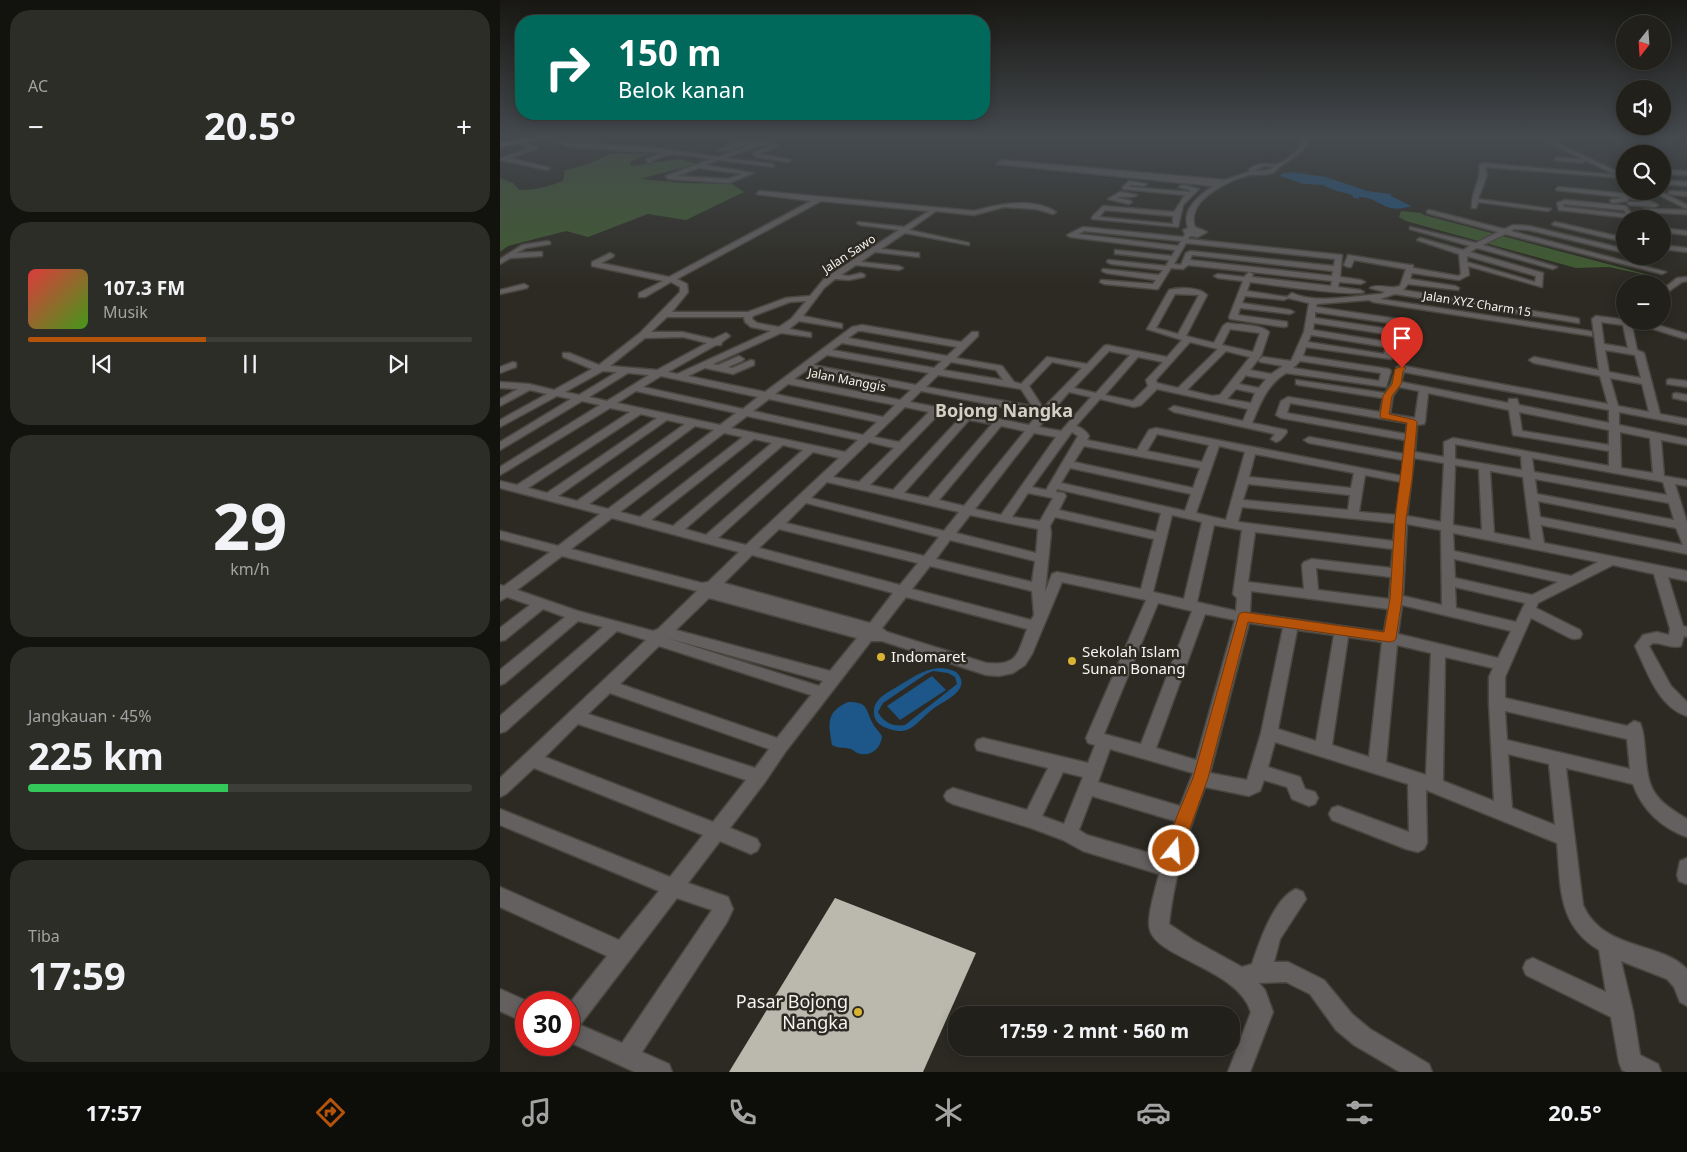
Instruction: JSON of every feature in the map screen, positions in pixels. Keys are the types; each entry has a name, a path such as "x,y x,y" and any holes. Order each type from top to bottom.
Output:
{"street":[{"path":"1126,186 1126,189 1190,194"},
{"path":"1164,186 1196,189 1179,206 1175,216"},
{"path":"1104,282 1151,288 1157,286 1187,235 1190,217 1198,201 1221,186"},
{"path":"1480,186 1474,204 1548,209"},
{"path":"1559,186 1593,196 1628,210"},
{"path":"1559,186 1578,200 1610,203 1626,200 1623,195 1593,196 1578,200 1560,202 1561,209 1567,216 1616,221"},
{"path":"1589,186 1593,196"},
{"path":"1671,187 1687,188"},
{"path":"760,193 818,200 974,213 997,206 1014,205 1036,207 1053,212"},
{"path":"1671,193 1687,194"},
{"path":"1671,193 1687,201"},
{"path":"1141,203 1111,200 1120,194 1184,200"},
{"path":"1671,199 1687,207"},
{"path":"642,295 672,281 818,200"},
{"path":"1630,203 1655,205 1644,200"},
{"path":"1641,204 1644,210"},
{"path":"1170,206 1179,206"},
{"path":"1561,209 1616,215"},
{"name":"Jalan Sawo","path":"678,376 703,364 739,354 798,318 820,287 934,210"},
{"path":"1101,211 1190,217"},
{"path":"1430,212 1662,272"},
{"path":"1671,214 1687,214"},
{"path":"860,223 967,244"},
{"path":"1616,230 1555,224 1616,238"},
{"path":"1671,224 1687,225"},
{"path":"1463,252 1513,227 1529,228 1616,249"},
{"path":"1412,228 1553,267"},
{"path":"1111,262 1182,267 1200,234 1203,232 1202,230 1187,235 1084,229 1070,236 1179,248"},
{"path":"1423,231 1420,240 1540,275 1539,285 1464,263"},
{"path":"1671,231 1687,233"},
{"path":"1187,235 1196,242 1339,257 1334,290"},
{"path":"1671,239 1687,241"},
{"path":"500,263 524,246 548,243"},
{"path":"1671,248 1687,250"},
{"path":"872,252 916,255"},
{"path":"872,252 900,258"},
{"path":"1118,252 1174,258"},
{"path":"1350,261 1378,266 1410,267 1409,270 1458,278 1465,275 1463,252"},
{"path":"1190,253 1338,269"},
{"path":"509,256 539,254"},
{"path":"500,424 602,367 644,335 684,292 684,286 672,281 595,264 610,255"},
{"path":"1671,255 1687,258"},
{"path":"1185,262 1361,282"},
{"path":"500,263 522,263"},
{"path":"856,263 899,268"},
{"path":"1251,270 1234,318 1284,324"},
{"path":"1312,305 1359,296 1383,296 1403,287 1409,270"},
{"path":"1106,271 1162,278"},
{"path":"834,277 848,278 861,275"},
{"path":"1218,276 1334,290 1359,296"},
{"path":"1449,312 1458,278"},
{"path":"1671,287 1680,280 1687,279"},
{"path":"1405,281 1455,288"},
{"path":"500,292 524,286"},
{"path":"1374,288 1576,318 1577,332"},
{"path":"1067,389 1134,404 1152,389 1151,380 1185,338 1202,294 1173,291 1152,328 1185,338 1259,358 1383,385 1386,371 1292,364"},
{"path":"1242,293 1284,298"},
{"path":"1292,295 1291,297 1312,305 1351,315 1395,321 1393,332 1310,320"},
{"path":"1351,315 1359,296"},
{"name":"Jalan XYZ Charm 15","path":"1359,296 1589,334"},
{"path":"665,314 749,315 789,300 812,298"},
{"path":"1247,423 1261,391 1272,377 1292,364 1304,344 1308,332 1312,305"},
{"path":"1237,306 1290,312"},
{"path":"1384,320 1386,308"},
{"path":"749,315 748,320 754,324 808,335"},
{"path":"798,318 839,326"},
{"path":"1615,470 1614,408 1604,373 1596,319 1616,322"},
{"path":"1153,385 1212,399 1222,398 1259,358 1265,334 1264,331 1227,326 1220,347 1181,391"},
{"path":"502,593 855,330 862,328 963,345"},
{"path":"1628,330 1633,351"},
{"path":"1668,330 1686,336"},
{"path":"1304,344 1388,357 1391,345 1308,332"},
{"path":"500,789 707,588 975,334"},
{"path":"644,335 684,335 715,342 739,354 719,368"},
{"path":"500,472 660,372 726,336"},
{"path":"842,340 1000,368 1011,385"},
{"path":"1599,346 1633,351 1641,356 1654,416"},
{"path":"580,1007 717,832 780,746 834,678 874,633 903,590 968,510 1042,411 1108,348 1168,360"},
{"path":"826,352 934,373 1024,387 1042,411"},
{"path":"1004,519 1066,432 1136,354"},
{"path":"566,355 592,366 660,372 884,420"},
{"path":"1024,387 1052,358 1090,367"},
{"path":"1534,360 1647,382"},
{"path":"703,364 733,372 751,363"},
{"path":"500,370 513,365"},
{"path":"807,367 1042,411"},
{"path":"1384,416 1388,396 1396,384 1400,369 1402,368 1687,422"},
{"path":"500,447 628,370"},
{"path":"1248,373 1272,377"},
{"name":"Jalan Manggis","path":"788,381 1030,429 1066,432"},
{"path":"1299,382 1388,396"},
{"path":"1670,382 1687,384"},
{"path":"1396,384 1687,442"},
{"path":"500,385 529,387 847,456"},
{"path":"1236,386 1261,391"},
{"path":"500,404 529,387"},
{"path":"634,388 901,446"},
{"path":"1409,438 1281,415 1288,400 1421,422 1424,390"},
{"path":"1513,390 1512,407 1516,432 1616,449"},
{"path":"1676,396 1687,398"},
{"path":"1197,414 1205,401"},
{"path":"1223,401 1254,407"},
{"path":"1174,409 1247,423 1282,432 1276,439"},
{"path":"862,486 937,410"},
{"path":"519,489 639,411"},
{"path":"896,494 968,416"},
{"path":"549,497 665,417"},
{"path":"931,502 999,422"},
{"path":"1377,765 1390,638 1396,602 1401,519 1407,480 1409,438 1412,422"},
{"path":"579,505 693,423"},
{"path":"1051,490 1084,436 1082,432 1066,432"},
{"path":"1140,454 1154,432 1214,442 1250,454 1327,464 1407,480"},
{"path":"641,522 751,436"},
{"path":"1655,436 1663,479 1674,500 1687,542"},
{"path":"1309,440 1450,461 1674,500"},
{"path":"1449,611 1447,526 1450,461 1448,443 1451,441 1687,483"},
{"path":"675,531 780,442"},
{"path":"1081,442 1206,466"},
{"path":"1189,516 1214,442"},
{"path":"708,540 811,448"},
{"path":"1231,525 1250,454"},
{"path":"1526,454 1538,546"},
{"path":"500,461 513,464"},
{"path":"1067,464 1197,492"},
{"path":"1484,467 1488,535"},
{"path":"1354,514 1360,470"},
{"path":"824,478 1004,519 1044,526"},
{"path":"1243,480 1357,492"},
{"path":"500,484 610,512 708,540 1038,622"},
{"path":"1026,489 1051,490 1249,528 1400,546"},
{"path":"1038,622 1044,526 1050,512 1060,497 1051,490"},
{"path":"1532,496 1682,525"},
{"path":"802,499 1042,559"},
{"path":"1237,503 1401,519 1447,526 1687,576"},
{"path":"1050,512 1161,537"},
{"path":"1168,512 1161,537 1150,596 1094,738 1146,752 1249,788 1254,786 1269,733 1292,625"},
{"path":"1146,752 1194,606 1209,520"},
{"path":"1534,520 1687,550"},
{"path":"775,524 926,562 1039,582 1057,577 1240,616 1390,638 1502,665"},
{"path":"1240,616 1249,528"},
{"path":"500,535 558,552 814,616 1001,672 1009,670 1020,661 1057,577"},
{"path":"1449,554 1574,581"},
{"path":"1503,812 1497,704 1497,677 1502,665 1521,628 1530,605 1611,561"},
{"path":"1311,594 1309,565 1312,563 1398,573"},
{"path":"1660,571 1682,630 1676,642 1652,637 1645,640 1642,646 1667,695 1679,706 1687,710"},
{"path":"1449,581 1530,605 1575,634"},
{"path":"1421,1072 1374,1043 1362,1038 1344,1022 1317,987 1288,972 1250,975 1173,941 1159,929 1159,916 1169,868 1185,816 1202,773 1240,616 1244,586 1396,602 1449,611 1521,628"},
{"path":"502,593 614,626 834,678"},
{"path":"500,636 541,604"},
{"path":"500,679 576,615"},
{"path":"500,726 614,626"},
{"path":"1323,748 1342,632"},
{"path":"658,636 823,692"},
{"path":"1338,814 1418,843 1438,650"},
{"path":"608,686 780,746"},
{"path":"1497,704 1635,731 1641,779 1650,802 1687,829"},
{"path":"576,717 759,777"},
{"path":"1269,733 1377,765 1564,837"},
{"path":"1070,834 1105,741"},
{"path":"983,744 1059,763 1091,780 1185,816"},
{"path":"1498,745 1641,779"},
{"path":"531,759 751,845"},
{"path":"1557,759 1564,837 1576,917 1581,924 1608,945 1677,974 1684,983 1687,995"},
{"path":"1032,820 1059,763"},
{"path":"1258,771 1294,782 1298,794 1308,798"},
{"path":"953,796 1032,820 1070,834 1083,842 1169,868"},
{"path":"500,817 672,887 721,904 723,909 626,1057"},
{"path":"500,897 622,952"},
{"path":"1239,1072 1262,1012 1261,1003 1254,990 1250,975 1272,934 1296,899"},
{"path":"1608,945 1622,1011 1630,1062 1639,1070"},
{"path":"1533,968 1622,1011"},
{"path":"500,1000 515,1007"},
{"path":"580,1036 661,1072"}],"green space":[{"path":"500,186 516,186 519,190 548,186 735,186 744,192 686,220 648,214 588,237 566,231 508,246 500,252"},
{"path":"1401,211 1421,213 1649,275 1609,267 1576,268 1406,221 1399,217"}],"water":[{"path":"1325,186 1352,186 1367,191 1391,194 1391,196 1411,206 1402,208 1388,207 1366,198 1359,197 1359,199 1352,197 1353,195"},
{"path":"934,669 952,670 960,677 962,682 953,696 933,709 917,724 906,730 893,730 878,723 875,718 874,708 881,698 917,675","holes":["933,671 948,673 955,677 957,684 905,725 890,723 883,719 878,712 883,703 926,674"]},
{"path":"932,676 946,690 900,720 887,706"},
{"path":"848,702 859,703 865,707 873,724 882,736 876,750 869,754 860,754 851,749 832,745 830,719 836,710"}],"building":[{"name":"Pasar Bojong Nangka","path":"835,898 976,953 952,1006 948,1006 948,1016 923,1072 729,1072"}],"place":[{"name":"Indomaret","path":"881,657"},
{"name":"Sekolah Islam Sunan Bonang","path":"1072,661"},
{"name":"Pasar Bojong Nangka","path":"858,1012"}],"district":[{"name":"Bojong Nangka","path":"1004,411"}],"route":[{"path":"1174,851 1200,778 1243,617 1390,638 1396,599 1401,519 1407,480 1409,438 1412,422 1384,416 1388,396 1396,384 1400,369 1402,368"}]}
